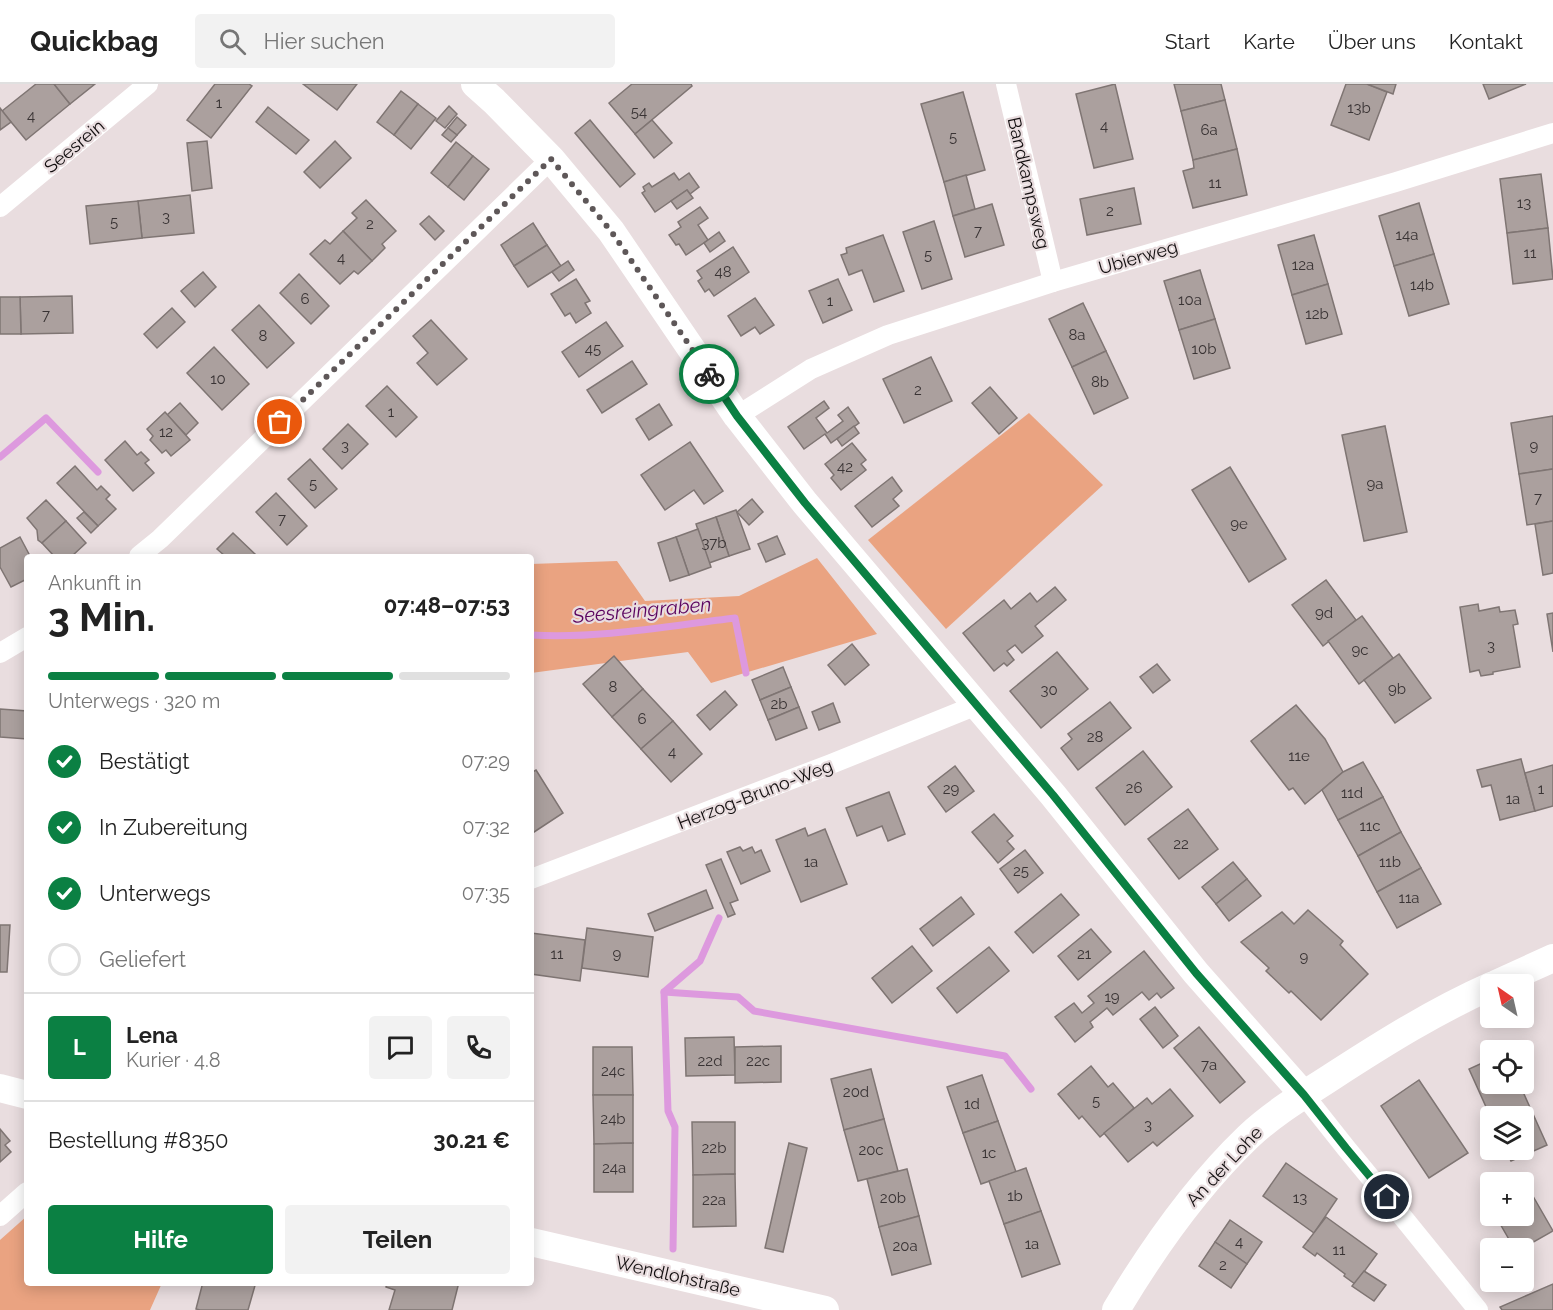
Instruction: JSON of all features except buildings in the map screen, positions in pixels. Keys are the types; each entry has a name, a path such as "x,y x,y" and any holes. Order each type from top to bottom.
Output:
{"street":[{"name":"Seesrein","path":"0,207 148,84"},
{"path":"475,84 495,101 551,159 611,231 737,416 805,503 1053,795 1196,973 1304,1095 1478,1310"},
{"name":"Bandkampsweg","path":"1006,84 1053,282"},
{"name":"Ubierweg","path":"737,416 811,369 888,335 1053,282 1396,182 1553,133"},
{"path":"141,554 551,159"},
{"path":"0,653 24,639"},
{"name":"Herzog-Bruno-Weg","path":"534,878 831,764 977,705"},
{"path":"1518,974 1553,958"},
{"name":"An der Lohe","path":"1116,1310 1145,1262 1179,1216 1216,1170 1266,1121 1363,1056 1424,1020 1480,992"},
{"path":"0,1088 24,1094"},
{"path":"0,1216 24,1195"},
{"name":"Wendlohstraße","path":"534,1243 825,1310"}],"shaded area":[{"path":"1029,413 1103,485 946,629 868,540"},
{"path":"817,558 877,634 711,683 688,652 534,673 534,564 617,561 645,601 739,596"},
{"path":"24,1219 24,1286 161,1286 150,1310 0,1310 0,1240"}],"waterway":[{"name":"Seesreingraben","path":"0,457 46,418 98,472"},
{"name":"Seesreingraben","path":"534,635 608,633 735,618 746,673"},
{"path":"673,1249 675,1127 668,1111 664,992 700,961 719,918"},
{"path":"664,992 738,997 754,1011 1005,1056 1031,1089"}],"way so far":[{"path":"280,422 551,159 611,231 709,374"}],"route":[{"path":"709,374 737,416 805,503 1053,795 1196,973 1304,1095 1387,1197"}]}
